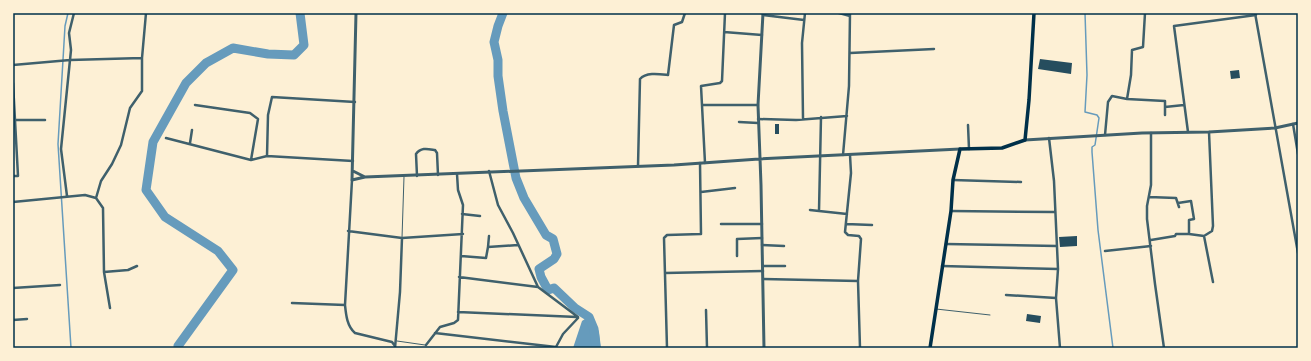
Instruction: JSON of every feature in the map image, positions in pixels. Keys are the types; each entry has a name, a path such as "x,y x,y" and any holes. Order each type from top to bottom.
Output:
{"main road":[{"path":"930,348 951,211 953,180 960,149 1002,148 1024,140 1029,100 1034,13"}],"street":[{"path":"66,196 60,149 69,33 74,13"},
{"path":"96,198 102,178 112,164 121,146 130,108 142,91 142,58 146,13"},
{"path":"356,13 353,171 348,231 345,305 348,321 352,330 392,342 395,347"},
{"path":"638,166 640,79 644,75 648,74 668,74 674,25 682,22 685,13"},
{"path":"705,163 701,86 720,83 722,81 725,13"},
{"path":"803,118 802,43 805,13"},
{"path":"840,13 850,14 847,116 843,155"},
{"path":"1127,100 1131,75 1132,50 1143,47 1145,13"},
{"path":"764,348 762,224 758,121 763,14 804,20"},
{"path":"1188,132 1174,26 1256,14 1298,253"},
{"path":"723,32 763,35"},
{"path":"850,53 934,49"},
{"path":"13,65 67,60 142,58"},
{"path":"13,83 18,176 13,176"},
{"path":"1105,135 1108,102 1110,97 1115,96 1127,100 1165,101 1165,115"},
{"path":"267,156 268,115 272,97 355,102"},
{"path":"195,104 250,113 258,119 251,160"},
{"path":"703,105 758,105"},
{"path":"1165,107 1184,105"},
{"path":"739,122 847,116"},
{"path":"819,211 821,117"},
{"path":"16,120 45,120"},
{"path":"1024,140 1098,135 1210,132 1275,128 1298,123"},
{"path":"1293,124 1298,154"},
{"path":"968,125 968,149"},
{"path":"190,143 192,130"},
{"path":"1151,240 1174,236 1176,234 1204,236 1212,231 1210,132"},
{"path":"1151,133 1152,185 1147,206 1154,284 1164,348"},
{"path":"166,138 251,160 267,156 353,161"},
{"path":"1049,138 1057,246 1058,269 1056,298 1060,348"},
{"path":"417,176 416,154 420,150 426,149 436,150 438,175"},
{"path":"352,180 489,171 705,163 960,149"},
{"path":"850,155 851,173 846,234 860,237 858,281 860,348"},
{"path":"667,348 665,236 701,234 700,163"},
{"path":"353,171 365,178"},
{"path":"489,171 498,205 538,287 578,317"},
{"path":"426,345 440,327 457,322 463,205 458,190 457,174"},
{"path":"953,180 1021,182"},
{"path":"701,192 735,188"},
{"path":"13,202 85,195 96,198 103,208 104,272 110,308"},
{"path":"1149,197 1175,198 1179,207"},
{"path":"1178,203 1192,202 1194,218 1189,220 1189,234"},
{"path":"810,210 847,214"},
{"path":"951,211 1054,212"},
{"path":"462,214 480,216"},
{"path":"721,224 762,224"},
{"path":"846,224 872,225"},
{"path":"348,231 402,238 462,234"},
{"path":"461,256 486,258 489,236"},
{"path":"1204,236 1213,282"},
{"path":"395,347 402,238"},
{"path":"737,256 737,239 762,238"},
{"path":"946,244 1057,246"},
{"path":"488,247 518,245"},
{"path":"762,245 784,246"},
{"path":"1105,251 1151,246"},
{"path":"104,272 128,270 137,266"},
{"path":"763,266 785,266"},
{"path":"942,266 1058,269"},
{"path":"665,273 763,271"},
{"path":"459,277 538,287"},
{"path":"763,279 858,281"},
{"path":"13,288 60,285"},
{"path":"1006,295 1056,298"},
{"path":"292,303 345,305"},
{"path":"706,310 707,348"},
{"path":"458,312 578,317"},
{"path":"435,333 556,347 563,334 578,317"},
{"path":"13,320 28,319"}],"lane":[{"path":"402,238 404,176"},
{"path":"936,309 990,315"},
{"path":"396,341 422,346 426,345"}],"water":[{"path":"592,314 599,332 601,348 573,348 582,321"}],"building":[{"path":"1040,59 1072,63 1071,74 1038,69"},
{"path":"1239,70 1240,78 1231,79 1230,71"},
{"path":"775,124 779,124 779,134 775,134"},
{"path":"1077,236 1077,246 1060,247 1059,237"},
{"path":"1027,314 1041,316 1040,323 1026,321"}],"waterway":[{"path":"68,13 65,26 58,144 71,348"},
{"path":"179,348 178,346 233,270 218,251 165,217 146,190 153,142 186,83 206,63 233,48 268,54 294,55 304,45 300,13"},
{"path":"503,13 494,42 498,60 498,76 503,111 516,178 524,198 546,235 553,239 557,254 554,259 539,269 541,277 548,290 554,288 575,308 589,317 594,329 596,348"},
{"path":"1085,13 1087,75 1085,112 1097,115 1099,118 1095,145 1092,147 1092,152 1098,230 1113,348"}]}
